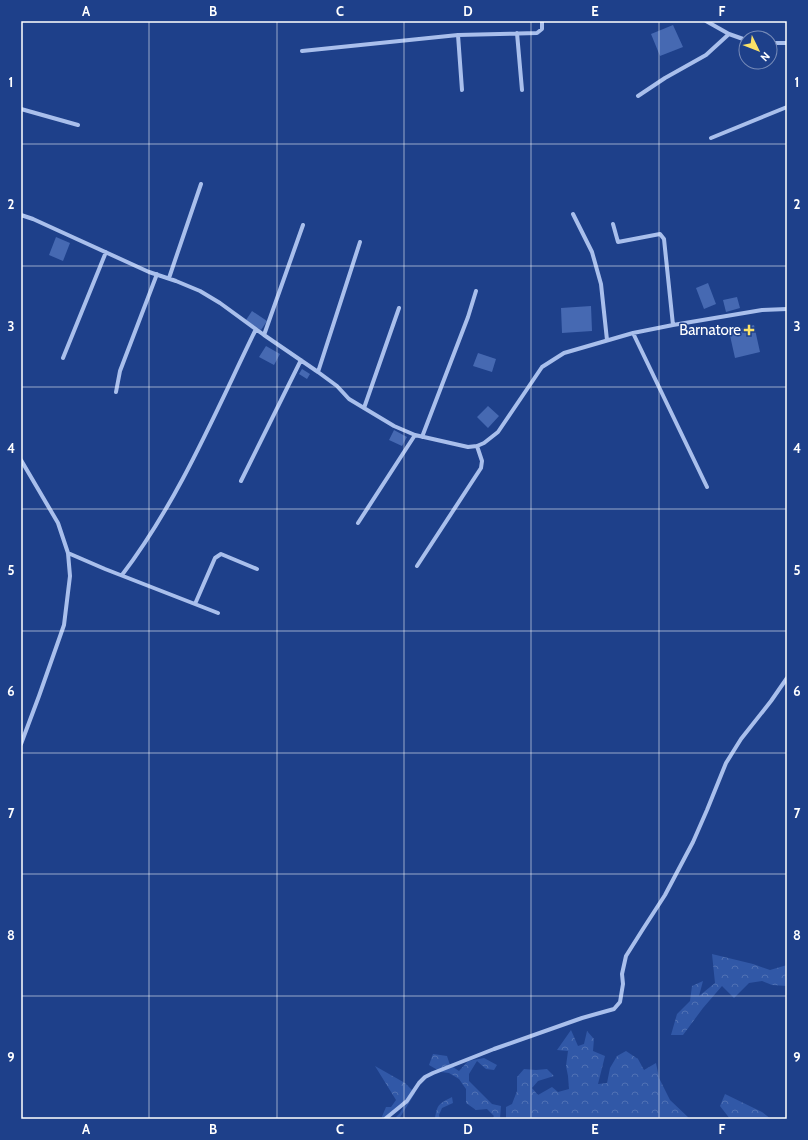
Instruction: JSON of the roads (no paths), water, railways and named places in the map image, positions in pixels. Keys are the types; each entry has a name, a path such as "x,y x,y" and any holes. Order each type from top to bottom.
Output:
{"street":[{"path":"302,51 458,35 537,33 542,29 542,21"},
{"path":"706,21 729,34 738,37"},
{"path":"517,33 522,90"},
{"path":"638,96 665,78 706,55 729,34"},
{"path":"458,35 462,90"},
{"path":"711,138 787,107"},
{"path":"21,109 78,125"},
{"path":"168,278 201,184"},
{"path":"573,214 592,252 601,284 607,340"},
{"path":"21,215 156,274 200,291 220,303 318,372 337,386 349,399 394,426 422,437 468,447 477,446 484,443 498,432 542,367 564,353 633,333 673,325 762,310 787,309"},
{"path":"613,224 618,242 660,234 664,239 673,325"},
{"path":"264,335 303,225"},
{"path":"318,372 360,242"},
{"path":"62,358 106,252"},
{"path":"116,392 120,371 156,274"},
{"path":"422,437 468,317 476,290"},
{"path":"364,408 399,308"},
{"path":"122,575 139,553 168,506 213,422 256,329"},
{"path":"633,333 706,487"},
{"path":"241,481 301,360"},
{"path":"358,523 415,435"},
{"path":"417,566 481,468 482,461 477,446"},
{"path":"21,460 58,523 68,553 70,576 64,625 21,744"},
{"path":"68,553 218,613"},
{"path":"195,604 215,558 220,554 257,569"},
{"path":"385,1119 407,1101 425,1077 433,1073 494,1049 582,1018 614,1009 620,1002 623,984 622,974 626,956 665,895 693,842 726,763 787,678"}],"place":[{"name":"Barnatore","path":"749,330"}]}
